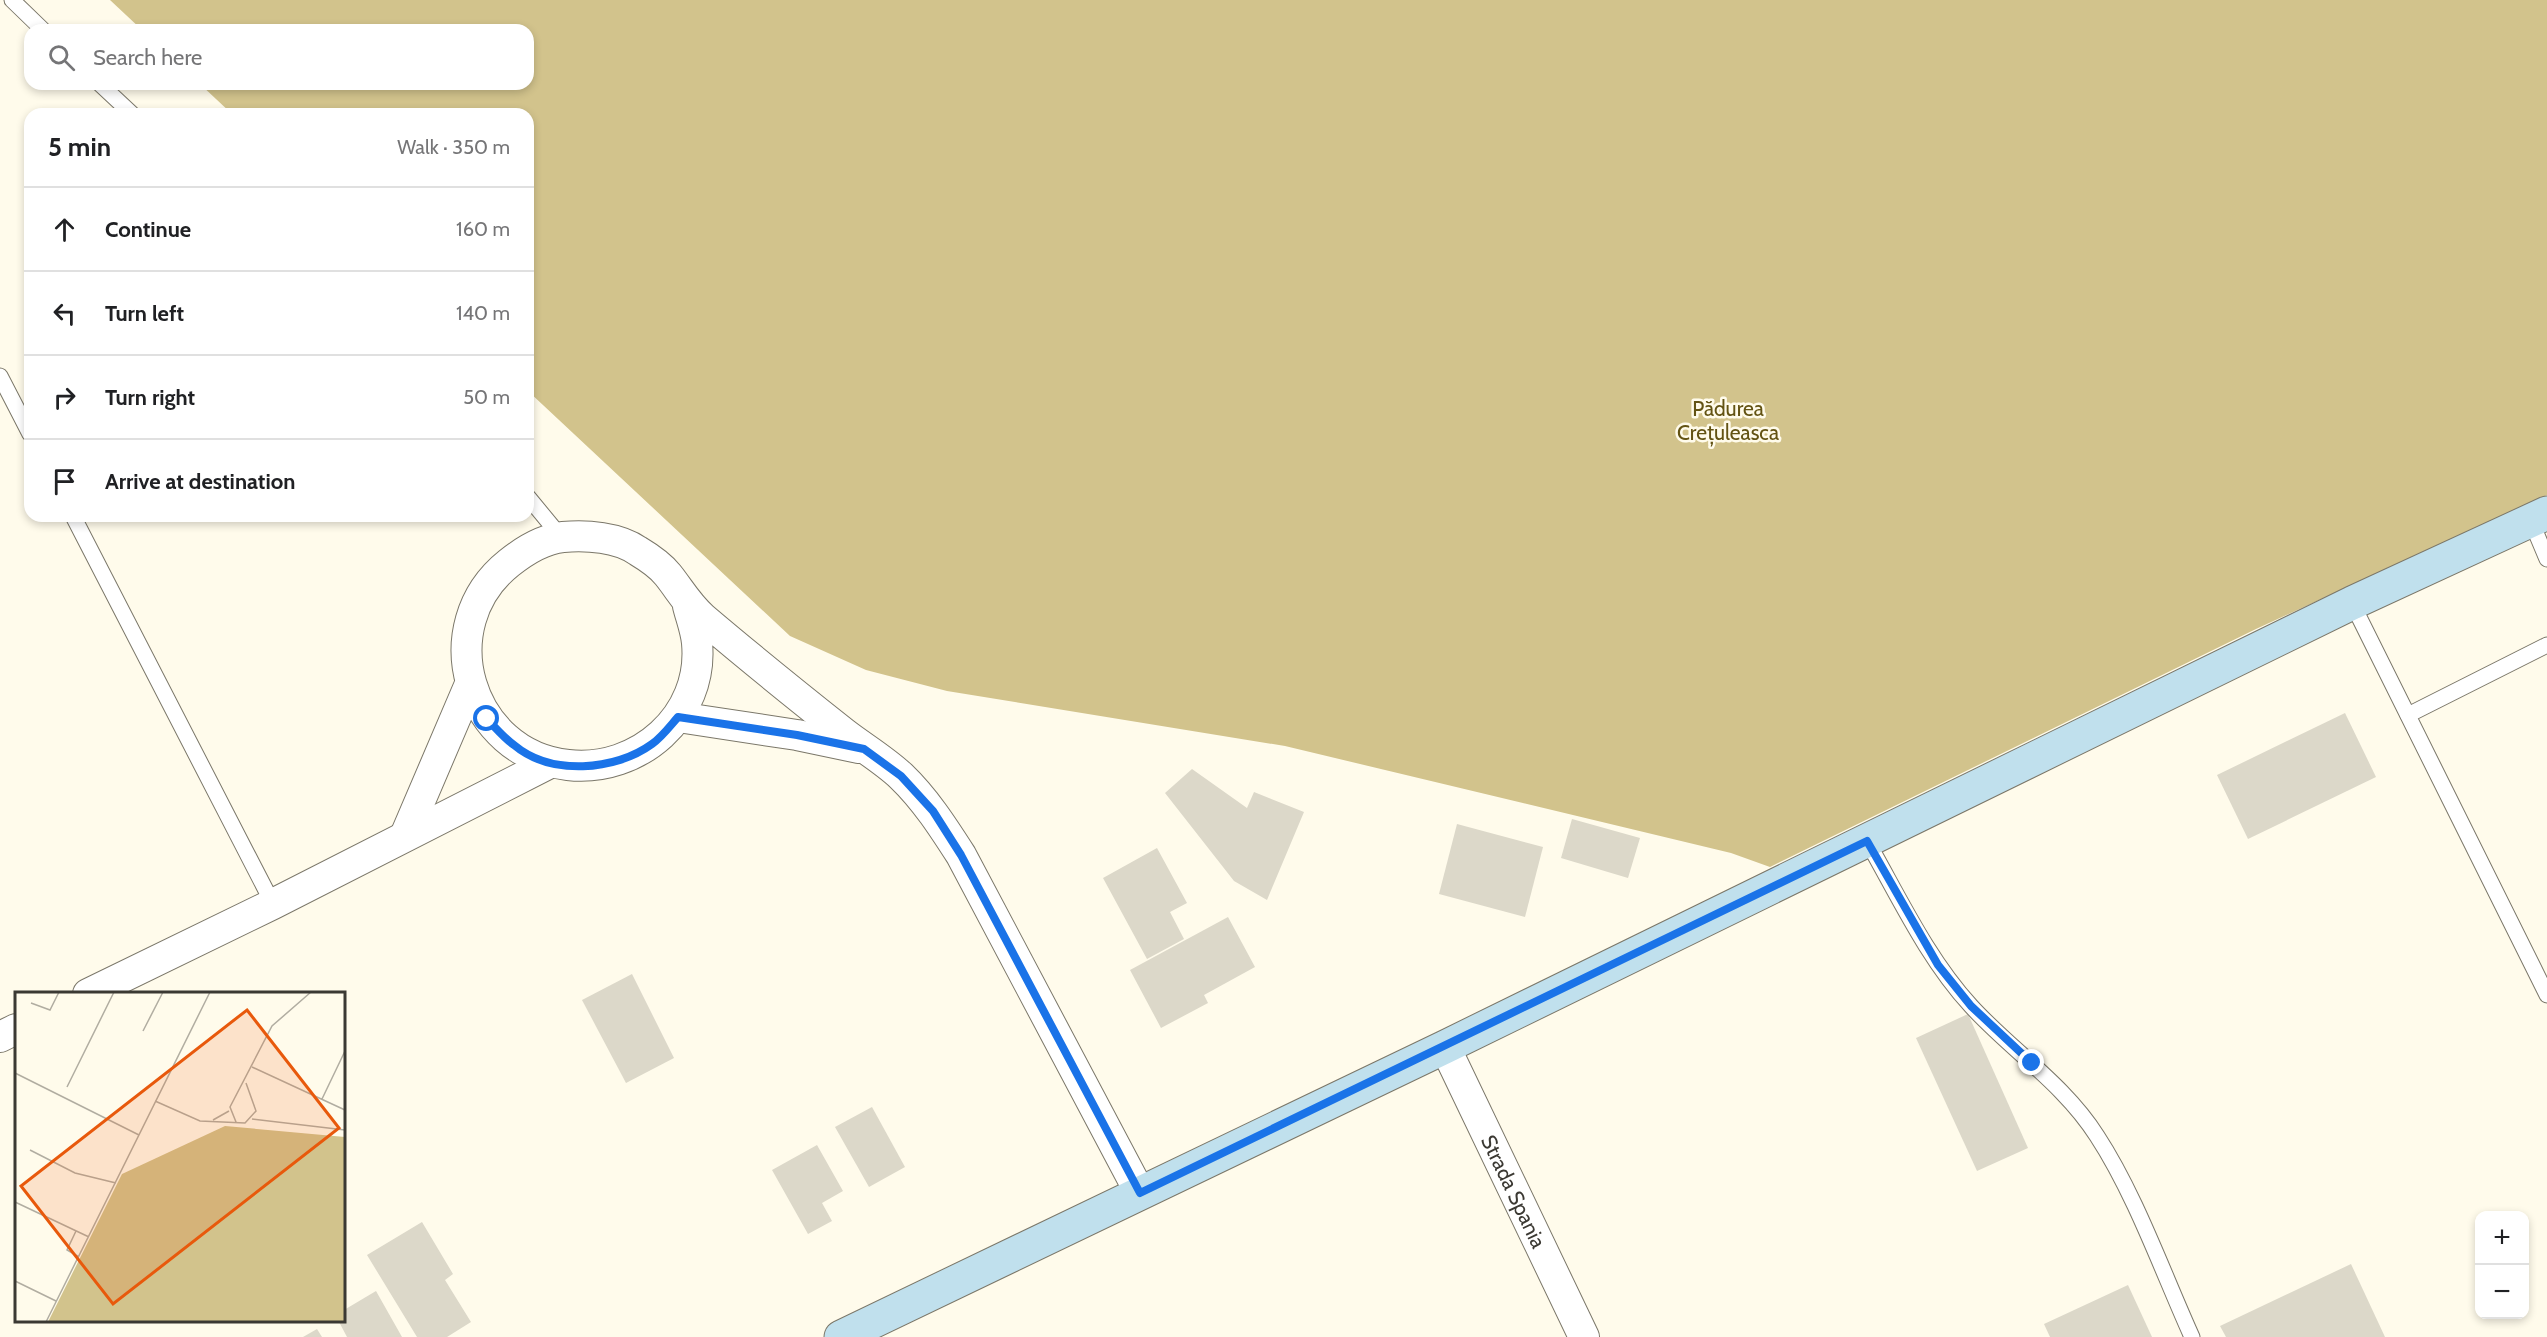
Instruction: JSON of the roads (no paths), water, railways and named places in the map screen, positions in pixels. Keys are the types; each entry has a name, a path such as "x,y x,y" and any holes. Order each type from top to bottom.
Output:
{"main road":[{"path":"841,1337 1444,1047 2352,603 2539,517"}],"street":[{"path":"688,606 698,644 694,682 678,717 653,744 621,761 586,767 550,763 515,747 487,719 470,684 465,646 473,608 494,575 524,551 561,537 600,537 636,549 667,573 688,606 767,672 901,776 933,811 961,855 1140,1193"},
{"path":"405,836 470,684"},
{"path":"678,717 797,735 864,749"},
{"path":"90,992 273,904 550,763"},
{"path":"0,1037 15,1030"},
{"name":"Strada Spania","path":"1444,1047 1584,1337"}],"lane":[{"path":"12,0 37,24"},
{"path":"106,90 126,108"},
{"path":"0,376 24,422"},
{"path":"534,504 561,537"},
{"path":"2539,517 2547,559"},
{"path":"76,522 273,904"},
{"path":"2352,603 2547,995"},
{"path":"2408,715 2547,645"},
{"path":"1867,841 1938,965 1971,1006 2070,1100 2097,1135 2117,1171 2192,1337"}],"park label":[{"name":"Pădurea Crețuleasca","path":"1728,420"}]}
